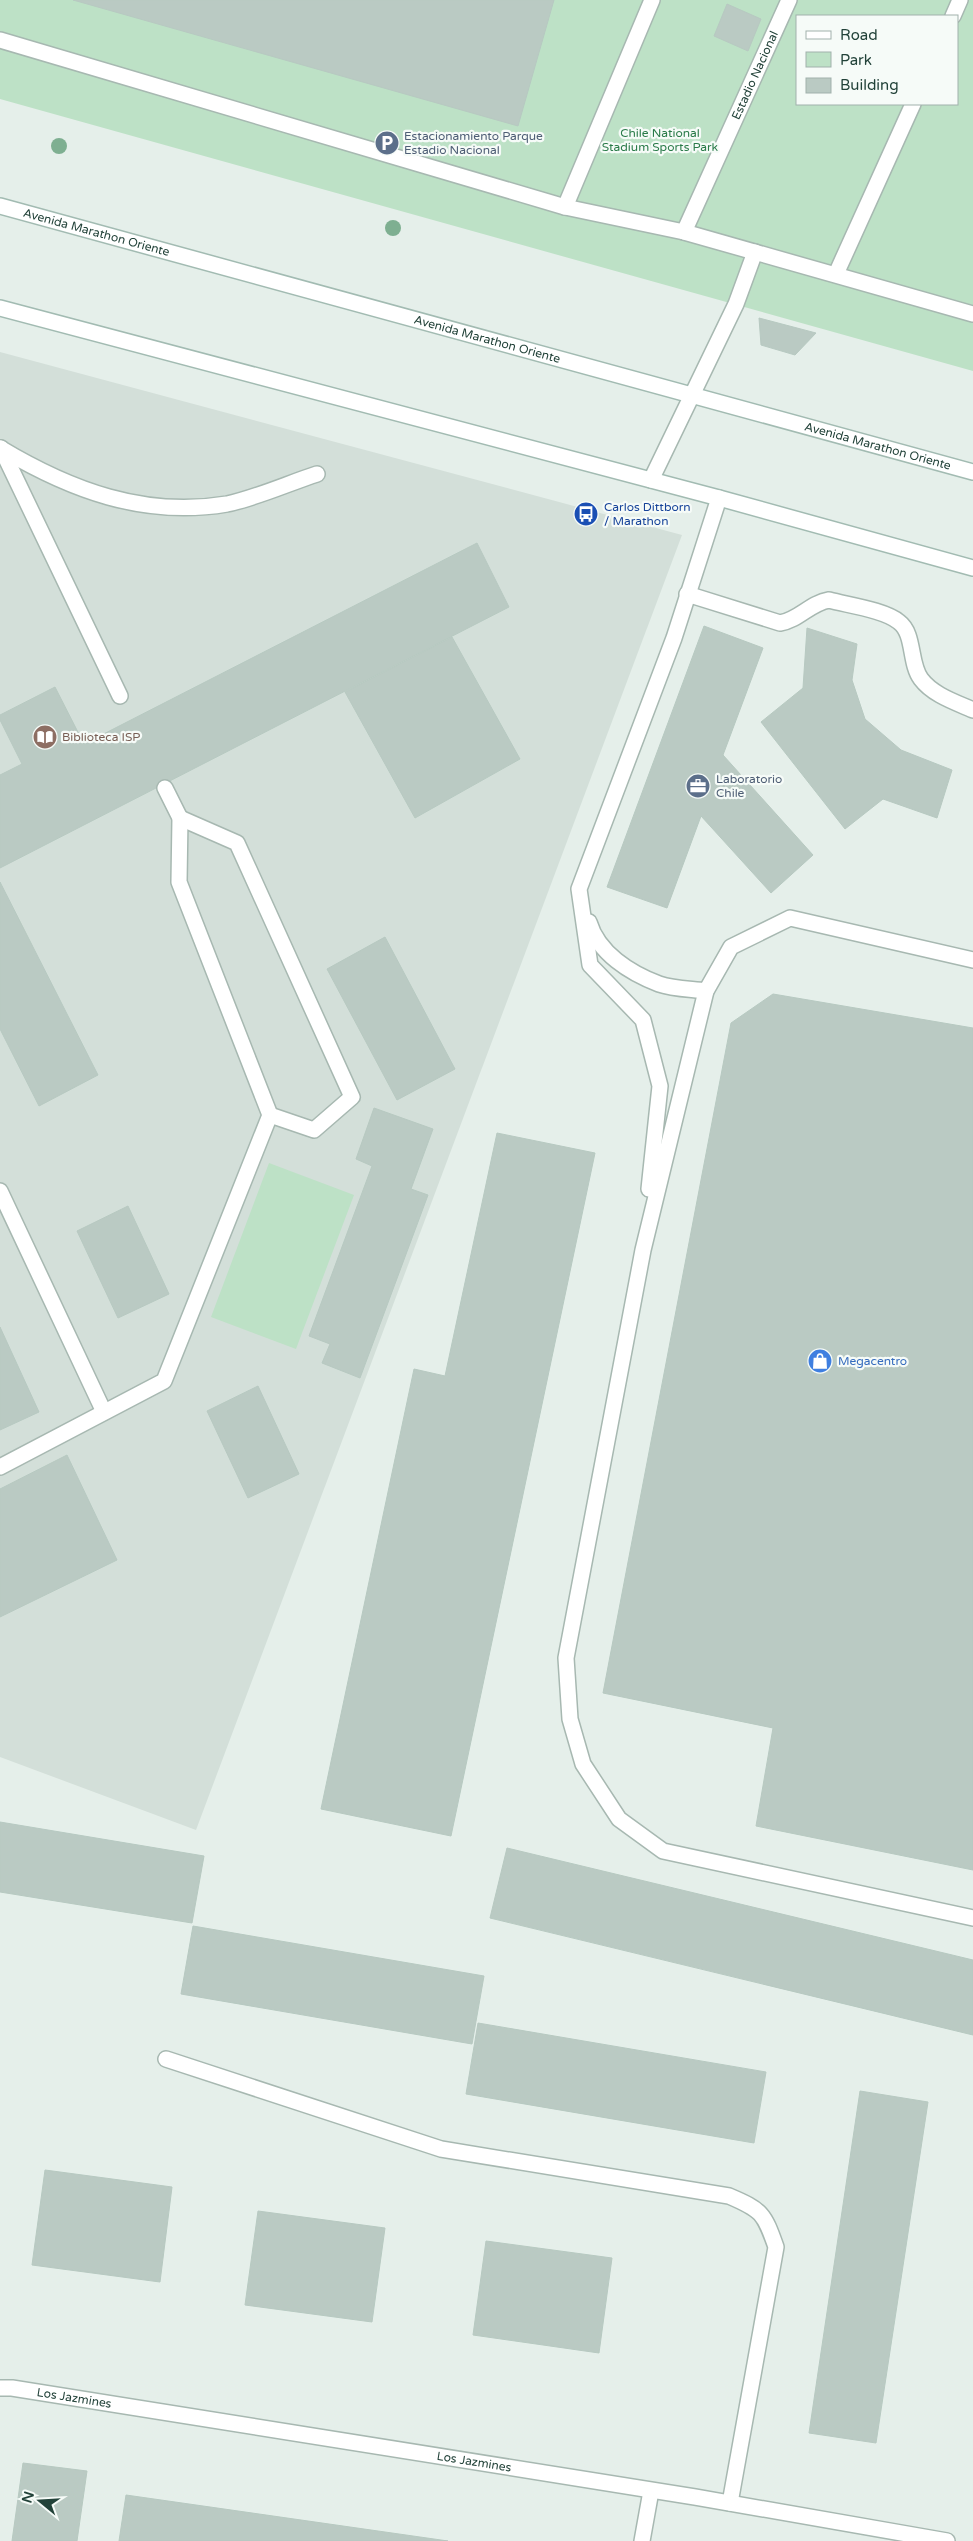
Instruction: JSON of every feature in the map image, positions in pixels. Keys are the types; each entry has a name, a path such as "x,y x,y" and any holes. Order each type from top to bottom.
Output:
{"main road":[{"path":"565,207 652,0"},
{"name":"Estadio Nacional","path":"684,232 789,0"},
{"path":"953,15 960,0"},
{"path":"0,40 565,207 684,232 973,314"},
{"path":"836,274 913,105"},
{"name":"Avenida Marathon Oriente","path":"0,206 691,397 973,472"},
{"path":"651,480 736,304 755,252"},
{"path":"0,308 651,480 973,568"},
{"path":"0,448 32,467 116,501 175,509 228,504 317,474"},
{"path":"0,448 120,696"},
{"path":"643,1250 660,1086 643,1020 590,965 579,890 674,638 718,498"},
{"path":"687,594 780,623 790,621 820,602 829,600 888,616 899,622 906,631 920,678 932,690 973,710"},
{"path":"0,1467 164,1381 270,1116 179,882 180,818 165,788"},
{"path":"180,818 238,842 352,1098 314,1130 270,1116"},
{"path":"579,890 593,935 615,960 660,984 706,991"},
{"path":"973,960 790,918 731,947 706,991 643,1250 566,1658 570,1719 583,1764 619,1819 663,1851 973,1918"},
{"path":"0,1191 104,1412"},
{"path":"166,2059 441,2149 729,2196 752,2205 766,2218 776,2246 730,2503"},
{"name":"Los Jazmines","path":"0,2388 730,2503 947,2541"},
{"path":"642,2541 651,2491"}],"shaded area":[{"path":"0,352 682,535 196,1830 0,1757"}],"green space":[{"name":"Chile National Stadium Sports Park","path":"0,0 973,0 973,371 0,99"},
{"path":"269,1163 354,1195 296,1349 211,1317"}],"building":[{"path":"73,0 554,0 518,126"},
{"path":"727,4 761,19 748,51 714,36"},
{"path":"759,318 816,333 795,355 761,345"},
{"path":"477,543 509,607 0,868 0,775 22,764 0,720 0,715 55,687 84,744"},
{"name":"Laboratorio Chile","path":"704,626 763,648 723,755 813,855 771,893 701,816 667,908 607,887"},
{"path":"807,628 857,644 852,680 865,719 901,750 952,770 937,818 883,799 845,829 761,722 803,688"},
{"path":"452,637 520,759 415,818 345,692"},
{"path":"0,882 98,1075 39,1106 0,1029"},
{"path":"385,937 455,1069 397,1100 327,969"},
{"name":"Megacentro","path":"773,994 973,1028 973,1870 756,1826 773,1728 603,1693 731,1023"},
{"path":"374,1108 433,1129 411,1189 428,1195 360,1378 322,1363 330,1344 309,1336 372,1166 356,1159"},
{"path":"497,1133 595,1153 451,1836 321,1809 414,1369 445,1376"},
{"path":"128,1206 169,1294 118,1318 77,1231"},
{"path":"0,1327 39,1412 0,1430"},
{"path":"258,1386 299,1474 248,1498 207,1411"},
{"path":"67,1455 117,1560 0,1617 0,1489"},
{"path":"0,1822 204,1856 192,1923 0,1892"},
{"path":"507,1848 973,1960 973,2035 490,1918"},
{"path":"193,1926 484,1976 472,2044 181,1994"},
{"path":"478,2023 766,2072 754,2143 466,2094"},
{"path":"860,2091 928,2102 876,2443 809,2433"},
{"path":"45,2170 172,2187 160,2282 32,2265"},
{"path":"258,2211 385,2228 372,2322 245,2305"},
{"path":"486,2241 612,2258 599,2353 473,2335"},
{"path":"23,2463 87,2471 77,2541 12,2541"},
{"path":"126,2495 448,2541 119,2541"}],"place":[{"name":"Estacionamiento Parque Estadio Nacional","path":"387,143"},
{"name":"Carlos Dittborn / Marathon","path":"586,514"},
{"name":"Biblioteca ISP","path":"45,737"},
{"name":"Laboratorio Chile","path":"698,786"},
{"name":"Megacentro","path":"820,1361"}]}
